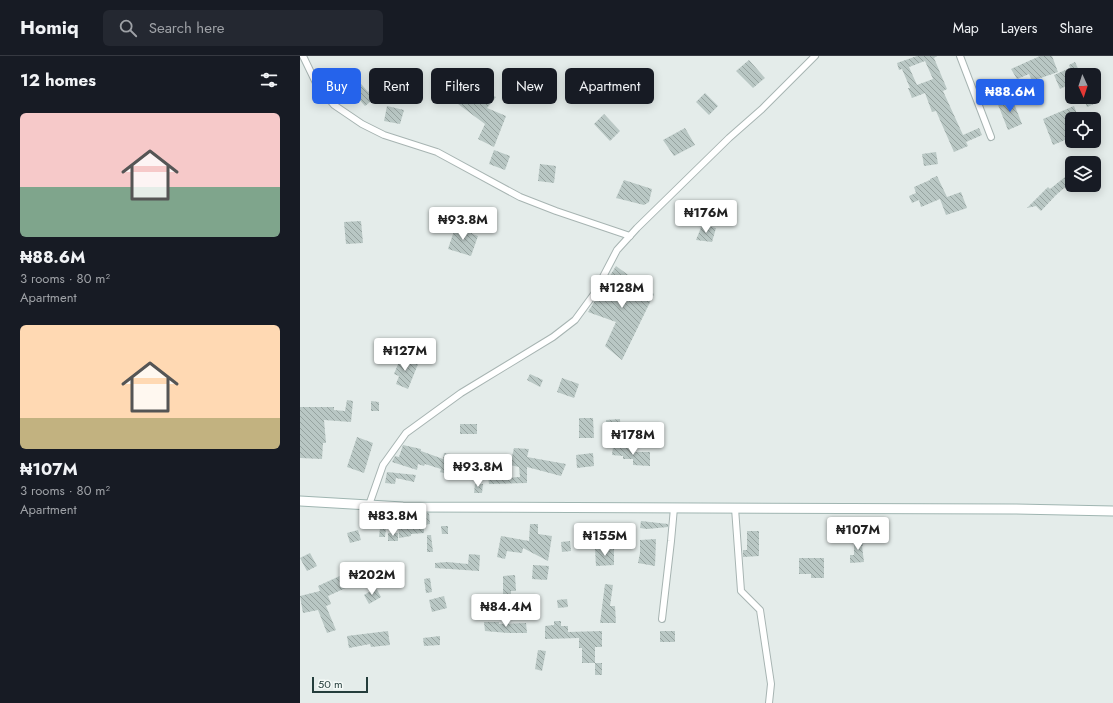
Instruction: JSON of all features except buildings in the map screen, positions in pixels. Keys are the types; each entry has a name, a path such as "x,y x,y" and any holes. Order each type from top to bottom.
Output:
{"main road":[{"path":"300,501 403,507 1014,509 1113,511"}],"street":[{"path":"302,56 317,86 334,105 362,124 384,135 437,152 520,197 630,236"},
{"path":"369,506 383,465 406,433 461,393 554,337 575,320 594,294 618,250 630,236 729,138 762,109 815,56"},
{"path":"960,56 991,137"},
{"path":"662,619 674,508"},
{"path":"735,508 741,591 760,610 771,684 769,703"}]}
